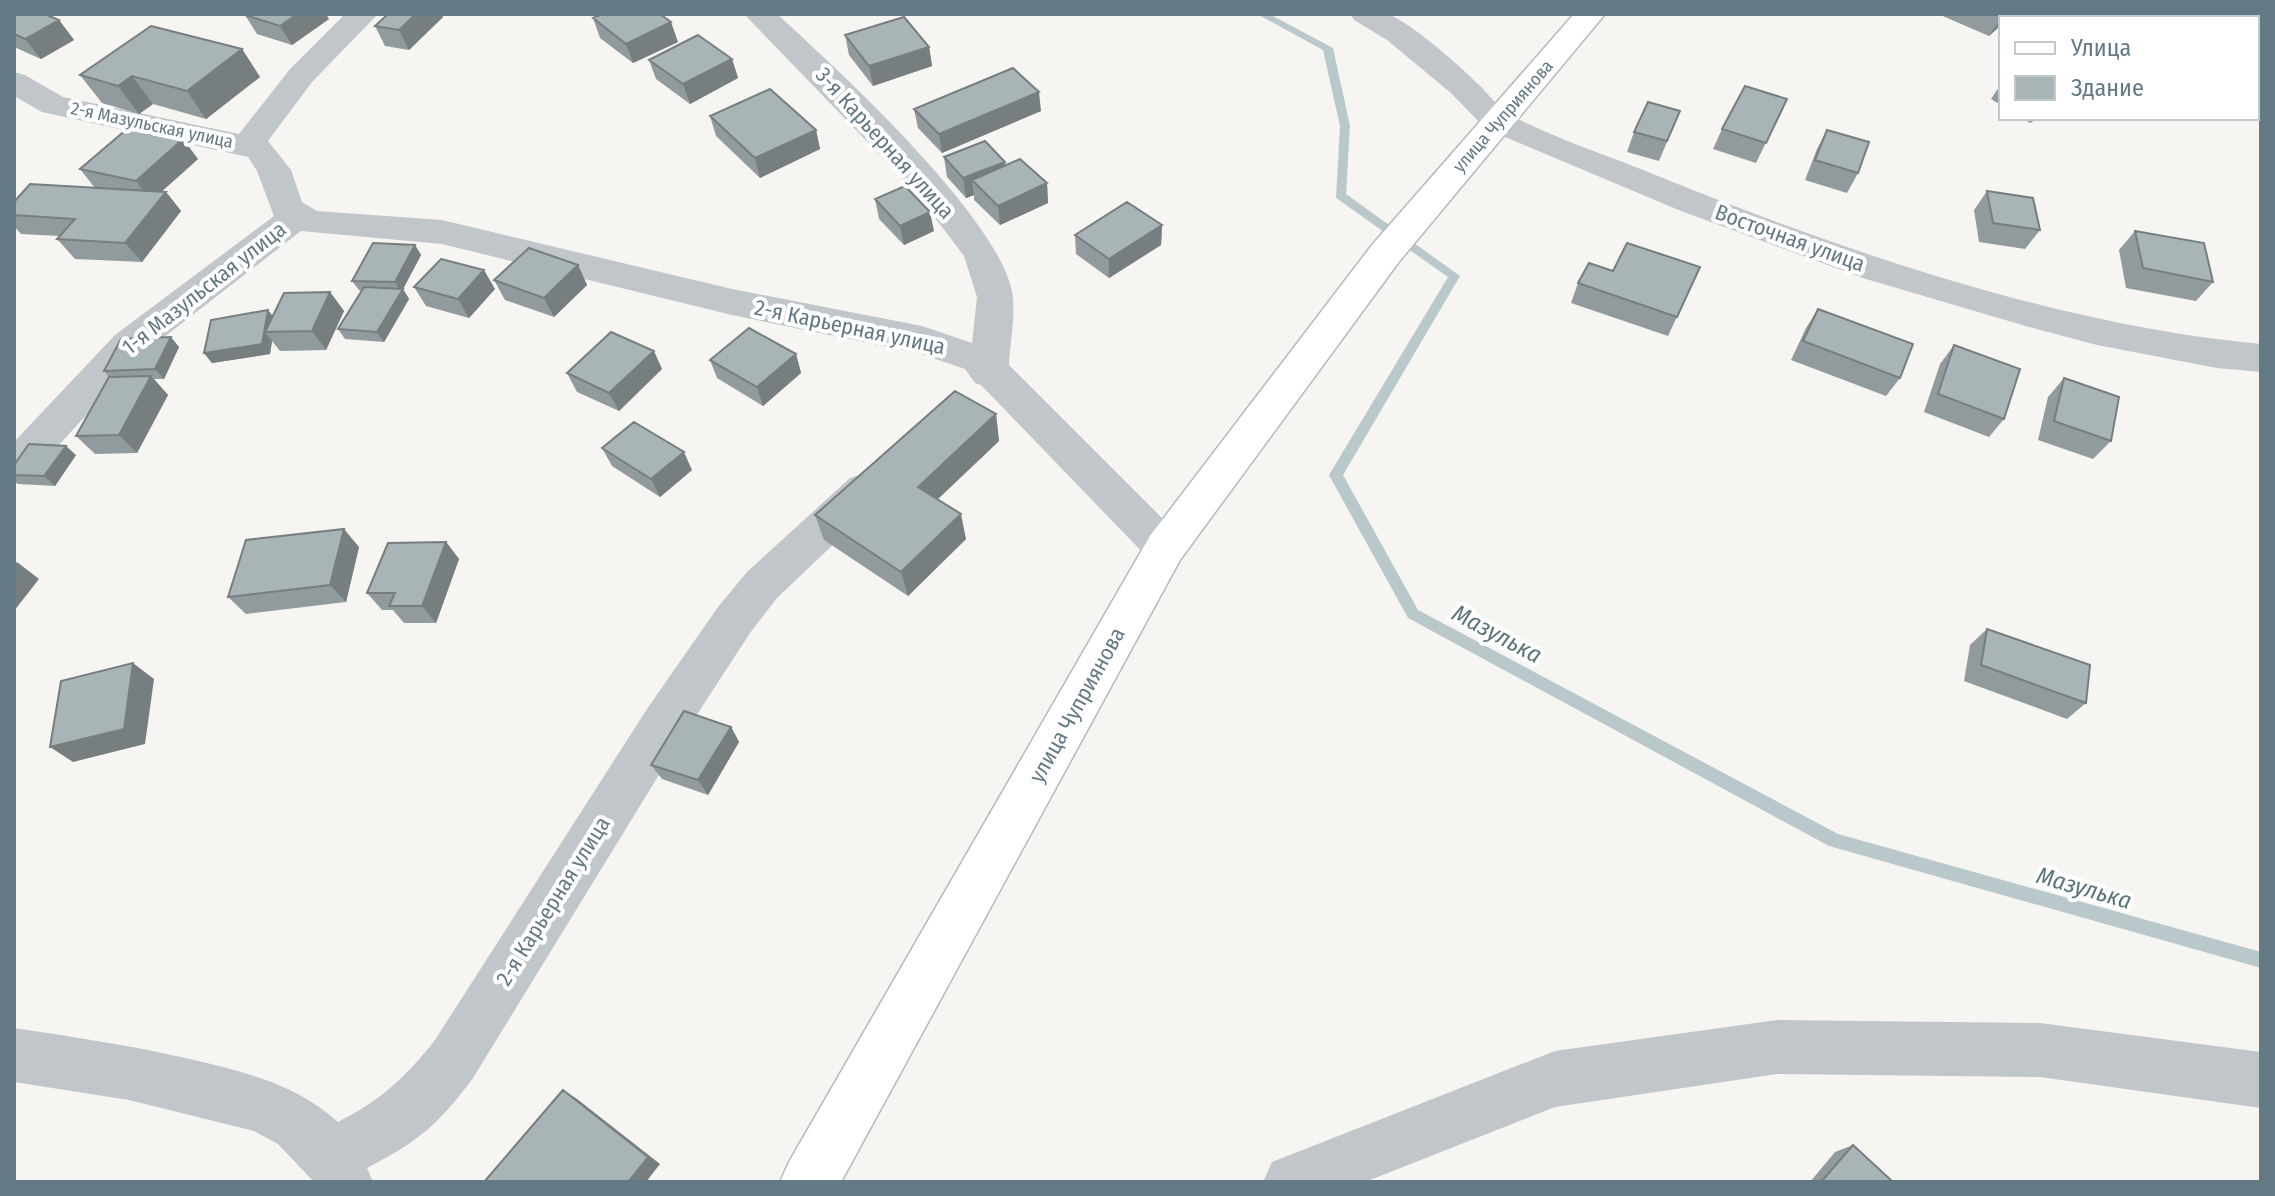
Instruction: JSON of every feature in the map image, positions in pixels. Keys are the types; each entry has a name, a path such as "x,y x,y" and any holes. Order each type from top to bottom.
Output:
{"street":[{"path":"297,216 287,209 266,155 248,145 285,92 320,51 363,14"},
{"name":"3-я Карьерная улица","path":"759,14 813,64 926,182 981,253 995,297 973,388"},
{"name":"Восточная улица","path":"1365,14 1398,33 1462,86 1498,122 1693,203 1879,270 2097,332 2217,354 2261,358"},
{"name":"улица Чуприянова","path":"809,1182 1165,548 1385,254 1590,14"},
{"name":"2-я Мазульская улица","path":"14,82 53,105 248,145"},
{"name":"2-я Карьерная улица","path":"297,216 310,222 442,232 732,302 843,322 954,349 979,359 973,388"},
{"name":"1-я Мазульская улица","path":"14,468 128,345 297,216"},
{"path":"973,388 1056,434 1165,548"},
{"name":"2-я Карьерная улица","path":"338,1169 428,1093 454,1059 664,724 734,620 762,585 892,464"},
{"path":"1292,1182 1555,1079 1777,1047 2040,1050 2261,1080"},
{"path":"14,1055 129,1072 263,1105 298,1124 338,1169"}],"building":[{"path":"14,14 45,14 59,20 25,39 14,34"},
{"path":"246,14 297,14 280,26"},
{"path":"388,14 416,14 399,30 375,26"},
{"path":"602,14 660,14 671,22 626,44 593,18"},
{"path":"2136,14 2141,16 2104,16"},
{"path":"904,17 929,47 869,66 845,35"},
{"path":"151,26 242,49 187,91 132,76 118,86 80,75"},
{"path":"698,35 732,59 683,84 649,60"},
{"path":"1013,68 1039,92 939,134 914,109"},
{"path":"1745,86 1787,99 1766,143 1722,129"},
{"path":"770,89 816,130 755,158 710,116"},
{"path":"1648,102 1680,111 1667,141 1634,132"},
{"path":"128,128 183,139 136,181 80,169"},
{"path":"1827,130 1869,142 1858,173 1815,160"},
{"path":"985,141 1005,162 963,178 944,157"},
{"path":"1020,159 1047,183 998,206 972,180"},
{"path":"30,184 166,192 125,243 57,239 75,219 14,215 14,202"},
{"path":"905,186 930,212 900,226 875,199"},
{"path":"1987,191 2033,198 2040,230 1993,223"},
{"path":"1127,202 1162,225 1109,259 1075,235"},
{"path":"2135,231 2204,243 2213,282 2143,268"},
{"path":"373,243 415,245 395,282 352,281"},
{"path":"1627,243 1700,267 1677,317 1578,283 1589,263 1613,271"},
{"path":"529,248 578,265 544,298 494,280"},
{"path":"441,259 484,270 458,299 414,287"},
{"path":"364,287 403,289 377,332 338,329"},
{"path":"330,292 312,331 265,332 284,293"},
{"path":"1818,309 1913,344 1900,378 1803,341"},
{"path":"268,310 262,344 204,353 211,320"},
{"path":"749,328 796,354 757,387 710,360"},
{"path":"611,332 654,351 609,393 567,373"},
{"path":"171,337 155,369 104,371 121,339"},
{"path":"1954,345 2020,369 2004,419 1938,394"},
{"path":"151,376 119,435 76,436 109,377"},
{"path":"2064,378 2119,397 2111,441 2054,421"},
{"path":"955,391 996,414 918,487 961,514 901,572 815,515"},
{"path":"634,422 684,452 651,479 602,448"},
{"path":"29,444 66,446 44,476 14,475 14,465"},
{"path":"344,529 330,585 228,597 246,540"},
{"path":"446,542 422,606 389,606 395,593 367,593 388,543"},
{"path":"1987,629 2090,665 2086,703 1981,665"},
{"path":"133,663 124,729 50,747 61,681"},
{"path":"684,711 731,727 698,780 651,765"},
{"path":"563,1090 648,1157 628,1182 484,1182"},
{"path":"1853,1145 1893,1182 1821,1182"}],"waterway":[{"name":"Мазулька","path":"1262,14 1328,48 1345,126 1340,195 1454,276 1336,475 1413,614 1835,841 2261,960"}]}
